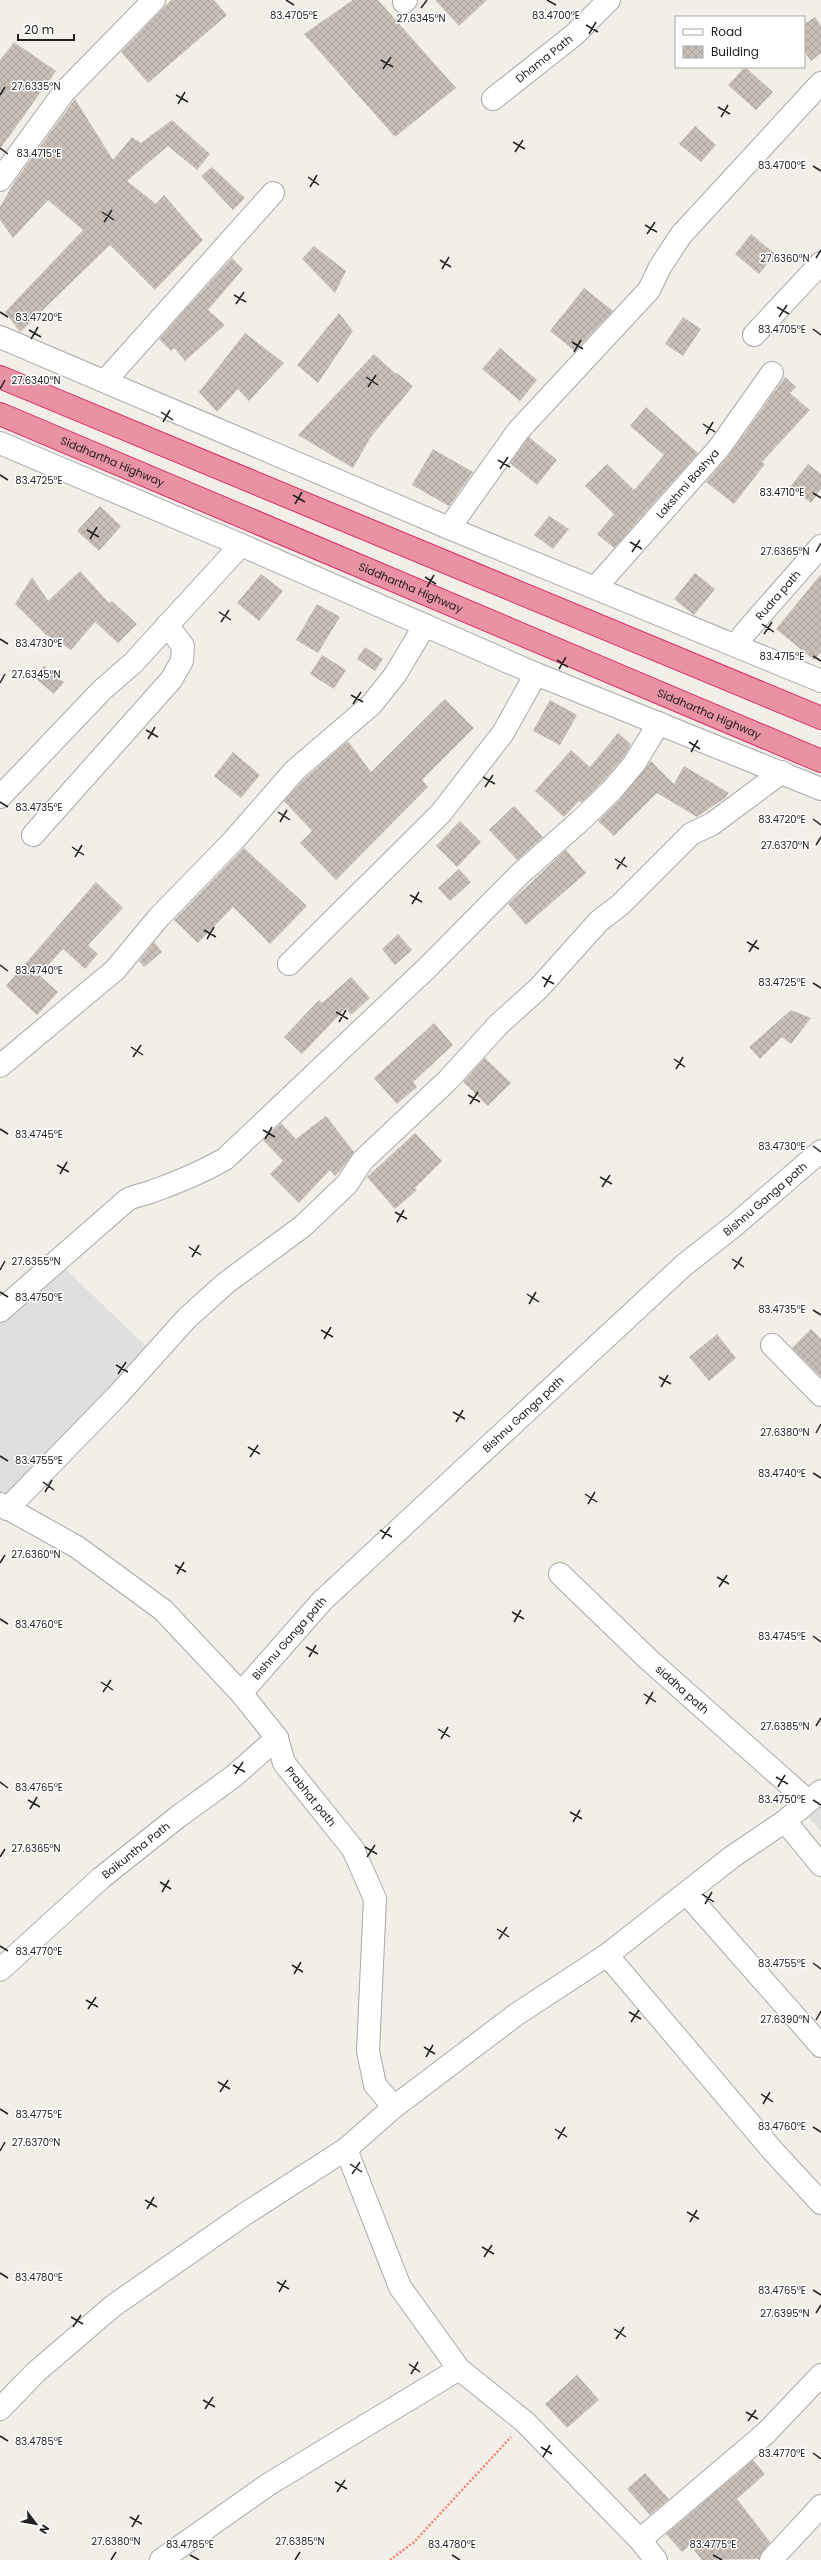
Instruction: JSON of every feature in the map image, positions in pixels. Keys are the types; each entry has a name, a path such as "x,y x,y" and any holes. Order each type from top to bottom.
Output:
{"highway":[{"path":"0,377 821,718"},
{"name":"Siddhartha Highway","path":"0,414 821,761"}],"street":[{"path":"0,180 64,92 154,0"},
{"name":"Dhama Path","path":"493,99 574,34 609,0"},
{"path":"449,528 518,431 649,290 660,267 681,236 821,84"},
{"path":"105,381 273,193"},
{"path":"754,335 821,263"},
{"path":"0,337 449,528 596,587 821,681"},
{"name":"Lakshmi Bashya","path":"596,587 719,448 772,373"},
{"path":"0,443 241,545 536,674 821,789"},
{"path":"0,797 167,625 241,545"},
{"name":"Rudra path","path":"738,646 743,635 821,546"},
{"path":"33,835 171,680 182,661 183,646 167,625"},
{"path":"0,1066 115,970 159,917 233,841 295,770 370,705 395,675 425,625"},
{"path":"289,964 441,813 503,733 536,674"},
{"path":"0,1311 127,1200 139,1194 151,1192 201,1173 225,1159 428,967 520,874 580,821 612,790 634,764 659,723"},
{"path":"4,1506 117,1396 187,1318 226,1283 308,1221 347,1184 362,1161 448,1080 499,1024 539,988 599,921 625,900 691,834 718,820 782,772"},
{"name":"Bishnu Ganga path","path":"241,1693 322,1601 682,1266 735,1225 821,1151"},
{"path":"772,1345 821,1395"},
{"name":"Prabhat path","path":"4,1506 77,1547 163,1610 241,1693 277,1738 284,1763 353,1849 376,1899 368,2051 375,2085 394,2107"},
{"name":"siddha path","path":"560,1574 648,1658 815,1796"},
{"name":"Baikuntha Path","path":"0,1970 101,1878 179,1816 234,1776 277,1738"},
{"path":"2,2404 36,2372 114,2306 346,2149 394,2107 517,2014 607,1955 687,1894 732,1857 785,1821 815,1796"},
{"path":"785,1821 821,1865"},
{"path":"687,1894 821,2046"},
{"path":"607,1955 773,2151 821,2203"},
{"path":"346,2149 400,2287 459,2369 525,2422 640,2540 656,2560"},
{"path":"161,2560 269,2484 459,2369"},
{"path":"640,2540 766,2433 821,2375"},
{"path":"771,2560 821,2506"}],"path":[{"path":"390,2560 414,2542 525,2422"}],"shaded area":[{"path":"58,1262 150,1350 0,1512 0,1311"},
{"path":"821,1805 821,1831 807,1816"}],"building":[{"path":"171,0 214,0 227,15 148,83 121,52"},
{"path":"353,0 378,0 456,88 395,137 304,34"},
{"path":"435,0 487,0 459,26"},
{"path":"815,17 821,26 821,53 811,61 805,52 805,23"},
{"path":"14,42 56,71 0,149 0,60"},
{"path":"744,68 746,68 773,92 756,110 728,85"},
{"path":"75,99 113,160 132,137 141,143 172,120 210,154 197,170 168,146 127,181 156,204 164,195 203,240 155,290 110,245 20,332 5,312 83,230 48,200 13,238 0,220 0,207 15,181"},
{"path":"695,126 716,145 701,162 679,144"},
{"path":"212,167 245,198 233,210 201,176"},
{"path":"751,234 775,254 759,274 735,254"},
{"path":"314,246 346,271 335,293 302,259"},
{"path":"232,258 243,269 208,310 225,325 185,361 174,348 171,351 159,339"},
{"path":"584,288 613,311 575,351 550,331"},
{"path":"339,313 353,331 318,383 297,365"},
{"path":"683,317 701,329 683,356 665,344"},
{"path":"245,333 284,363 249,401 238,389 217,412 199,392"},
{"path":"500,348 537,380 520,401 482,369"},
{"path":"374,354 396,374 397,373 413,386 370,438 353,468 298,435"},
{"path":"785,377 796,387 790,393 810,410 762,462 765,464 734,504 706,482 729,455"},
{"path":"646,407 698,453 614,548 597,534 614,514 585,486 607,464 634,490 664,455 630,426"},
{"path":"529,437 557,460 537,485 510,463"},
{"path":"433,449 473,472 449,506 412,485"},
{"path":"808,464 821,474 821,489 811,503 790,487"},
{"path":"100,506 121,526 99,551 77,531"},
{"path":"549,516 569,529 553,549 534,535"},
{"path":"80,571 109,603 112,601 137,624 118,643 95,622 71,650 45,634 15,604 32,577 48,601"},
{"path":"695,573 715,589 694,615 674,599"},
{"path":"261,574 283,591 259,621 237,603"},
{"path":"821,574 821,652 814,660 776,629"},
{"path":"317,604 340,617 318,653 296,640"},
{"path":"365,647 383,659 375,671 357,659"},
{"path":"322,655 346,670 334,689 310,674"},
{"path":"44,666 64,682 54,694 35,678"},
{"path":"445,699 474,728 422,780 428,787 336,880 300,843 312,831 284,801 304,779 348,741 371,772"},
{"path":"550,700 577,715 560,745 533,731"},
{"path":"618,733 631,744 624,757 581,803 579,801 564,817 535,791 571,750 590,767"},
{"path":"233,752 260,775 241,798 214,776"},
{"path":"651,761 674,784 684,766 729,793 725,798 697,817 657,793 614,836 598,821 621,798"},
{"path":"514,806 543,837 517,860 489,830"},
{"path":"460,821 481,842 457,867 436,846"},
{"path":"244,848 307,906 270,944 233,907 198,943 174,920"},
{"path":"566,850 586,873 526,925 508,904"},
{"path":"459,869 471,882 450,901 438,888"},
{"path":"96,882 123,908 88,945 98,954 85,969 63,949 39,975 58,992 37,1015 6,986"},
{"path":"398,934 412,950 395,965 382,949"},
{"path":"154,942 162,952 144,967 139,961"},
{"path":"351,977 370,998 351,1015 346,1008 302,1054 284,1037 319,1000 322,1003"},
{"path":"791,1010 811,1018 791,1044 782,1037 760,1059 749,1047"},
{"path":"434,1023 453,1045 413,1082 417,1087 397,1104 374,1078"},
{"path":"485,1058 511,1083 488,1106 463,1082"},
{"path":"326,1116 354,1152 335,1176 330,1170 299,1203 270,1174 283,1161 263,1140 281,1123 296,1139"},
{"path":"415,1133 442,1161 415,1188 417,1190 395,1209 367,1177"},
{"path":"811,1329 821,1339 821,1377 792,1348"},
{"path":"717,1334 736,1358 709,1381 689,1357"},
{"path":"577,2375 599,2400 567,2428 545,2404"},
{"path":"753,2460 765,2474 737,2499 770,2542 762,2552 759,2559 702,2560 690,2545 682,2552 666,2534"},
{"path":"645,2473 669,2499 650,2515 627,2489"}]}
